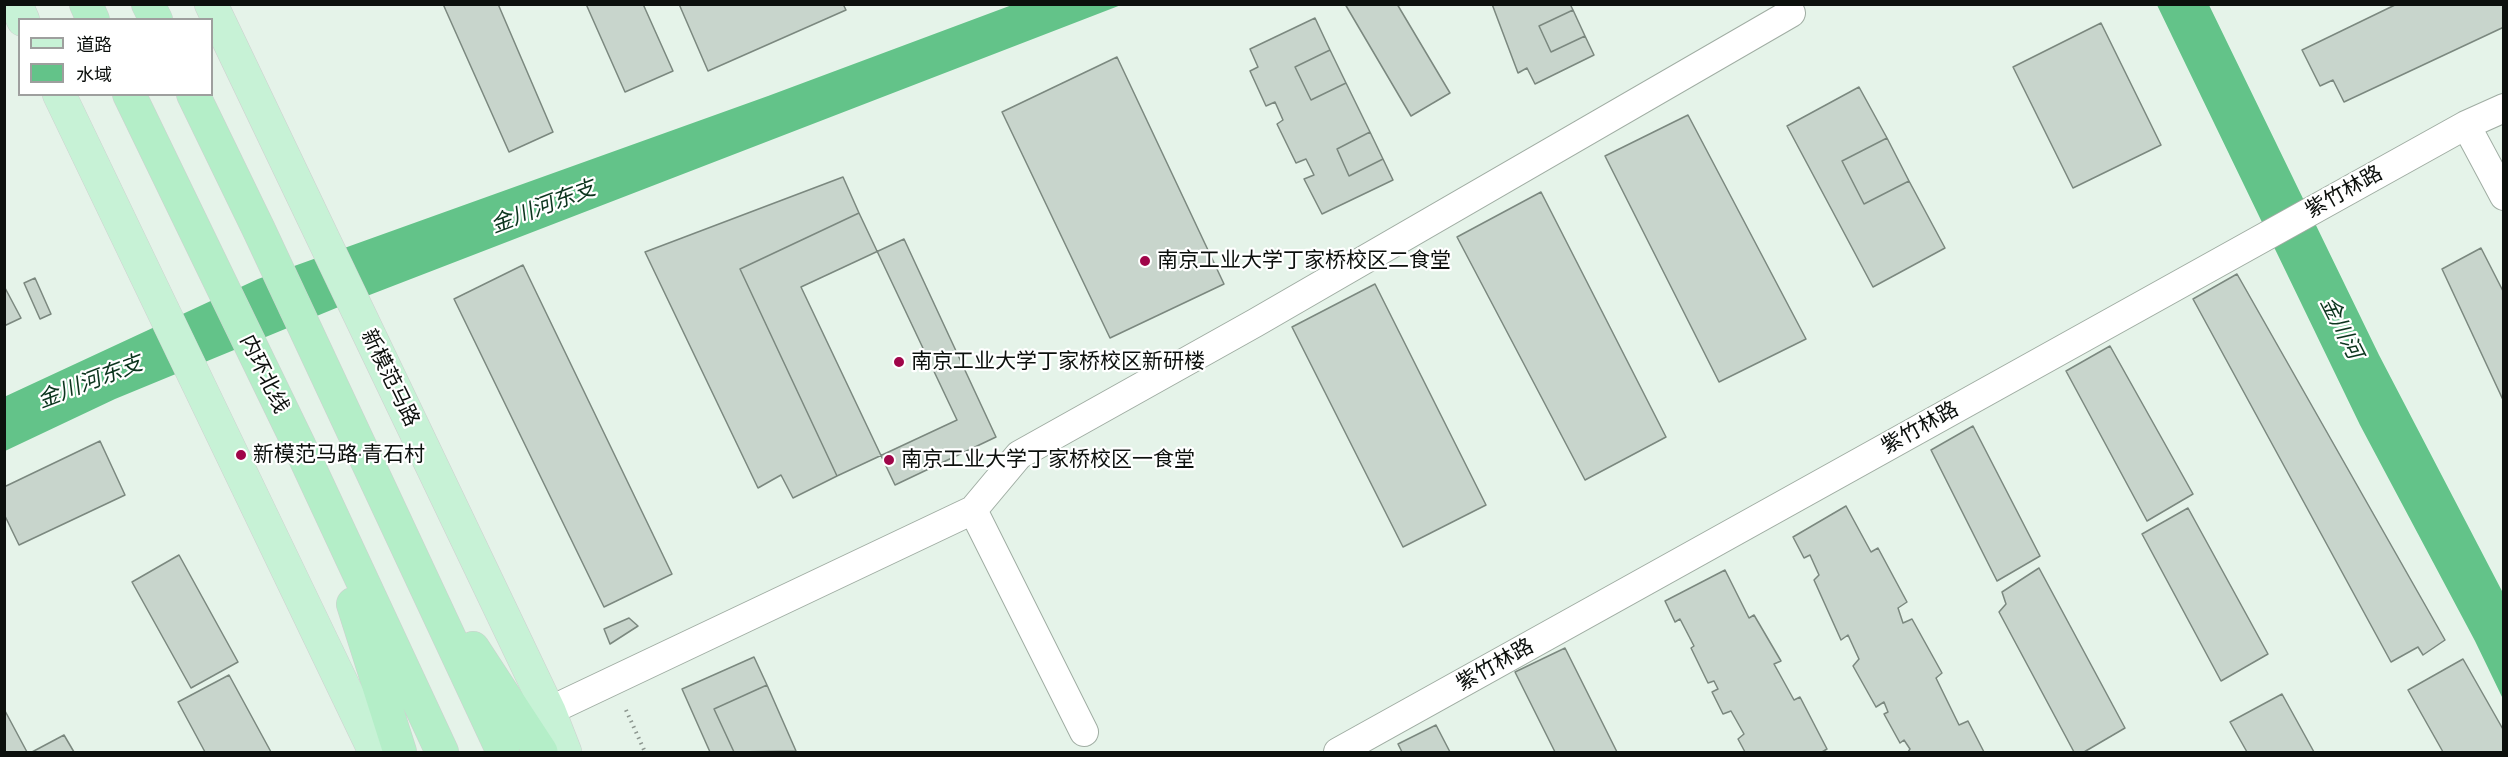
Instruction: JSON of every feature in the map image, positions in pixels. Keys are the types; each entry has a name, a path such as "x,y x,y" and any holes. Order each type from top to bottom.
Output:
{"highway":[{"path":"86,4 92,18"},
{"path":"148,4 155,18"},
{"name":"内环北线","path":"130,96 305,459 442,753"},
{"path":"194,96 259,230 503,753"},
{"path":"305,459 400,753"},
{"path":"408,549 541,753"}],"main road":[{"path":"16,4 22,18"},
{"name":"新模范马路","path":"211,4 549,711 565,753"},
{"path":"60,96 375,753"}],"street":[{"path":"549,711 612,679 973,510 1019,455 1266,317 1791,14"},
{"name":"紫竹林路","path":"1338,753 2455,130 2504,108"},
{"path":"2455,130 2504,196"},
{"path":"973,510 1084,732"}],"path":[{"path":"612,679 645,753"}],"water":[{"name":"金川河东支","path":"1012,5 1121,5 341,306 115,399 5,451 4,397 258,279 768,96"},
{"name":"金川河","path":"2157,5 2209,5 2379,355 2503,593 2503,699 2475,641 2360,425"}],"building":[{"path":"443,4 498,4 553,132 509,152"},
{"path":"586,4 643,4 673,71 625,92"},
{"path":"679,4 843,4 846,10 708,71"},
{"path":"1345,4 1397,4 1450,93 1411,116"},
{"path":"1492,4 1570,4 1573,10 1539,26 1551,52 1585,36 1594,55 1535,84 1527,68 1518,73"},
{"path":"2397,4 2504,4 2504,27 2344,102 2333,80 2320,86 2302,50"},
{"path":"1573,10 1585,36 1551,52 1539,26"},
{"path":"1315,18 1330,50 1295,67 1311,100 1346,83 1370,132 1337,149 1349,176 1383,159 1393,180 1322,214 1304,179 1314,175 1306,159 1296,163 1277,124 1283,120 1275,102 1266,106 1250,71 1258,67 1250,49"},
{"path":"2101,23 2161,145 2073,188 2013,67"},
{"path":"1330,50 1346,83 1311,100 1295,67"},
{"path":"1117,57 1224,284 1110,338 1002,112"},
{"path":"1859,87 1887,138 1842,161 1864,204 1909,181 1945,248 1873,287 1787,126"},
{"path":"1688,115 1806,339 1719,382 1605,156"},
{"path":"1370,132 1383,159 1349,176 1337,149"},
{"path":"1887,138 1909,181 1864,204 1842,161"},
{"path":"843,177 859,213 740,269 837,476 793,498 781,475 758,488 645,252"},
{"path":"1541,192 1666,437 1585,480 1457,237"},
{"path":"859,213 957,420 837,476 740,269"},
{"name":"南京工业大学丁家桥校区新研楼","path":"904,239 996,437 895,485 801,287"},
{"path":"2481,248 2504,293 2504,402 2442,269"},
{"path":"523,265 672,574 604,607 454,299"},
{"path":"2237,274 2445,640 2423,655 2418,647 2391,662 2193,299"},
{"path":"35,278 51,314 40,319 24,283"},
{"path":"1375,284 1486,505 1403,547 1292,327"},
{"path":"4,286 21,318 4,326"},
{"path":"2110,346 2193,494 2147,521 2066,371"},
{"path":"1973,426 2040,556 1997,581 1931,450"},
{"path":"100,441 125,495 19,545 4,514 4,487"},
{"path":"1846,506 1871,552 1878,548 1907,602 1898,608 1903,623 1912,619 1942,673 1936,678 1959,725 1968,721 1984,752 1908,752 1910,749 1904,740 1900,743 1884,714 1888,712 1884,702 1876,707 1853,666 1859,659 1848,635 1841,640 1814,580 1819,575 1810,555 1804,558 1793,537"},
{"path":"2188,508 2268,654 2221,681 2142,534"},
{"path":"179,555 238,662 191,688 132,582"},
{"path":"2039,568 2125,728 2084,752 2074,752 1999,612 2006,604 2002,592"},
{"path":"1725,570 1749,618 1754,615 1781,661 1774,664 1794,700 1800,697 1827,749 1822,752 1745,752 1738,739 1744,734 1731,711 1723,714 1712,692 1718,689 1714,681 1708,683 1691,648 1694,646 1680,619 1675,622 1665,601"},
{"path":"629,618 638,626 610,644 604,629"},
{"path":"1565,648 1617,752 1555,752 1515,672"},
{"path":"754,657 767,685 714,709 734,752 710,752 682,689"},
{"path":"2463,659 2504,731 2504,752 2443,752 2408,690"},
{"path":"229,675 271,752 205,752 178,702"},
{"path":"767,685 796,751 734,752 714,709"},
{"path":"2282,694 2314,752 2247,752 2230,722"},
{"path":"4,709 27,752 4,752"},
{"path":"1436,725 1450,752 1402,752 1398,744"},
{"path":"64,735 74,752 32,752"}],"place":[{"name":"南京工业大学丁家桥校区二食堂","path":"1145,261"},
{"name":"南京工业大学丁家桥校区新研楼","path":"899,362"},
{"name":"新模范马路·青石村","path":"241,455"},
{"name":"南京工业大学丁家桥校区一食堂","path":"889,460"}]}
